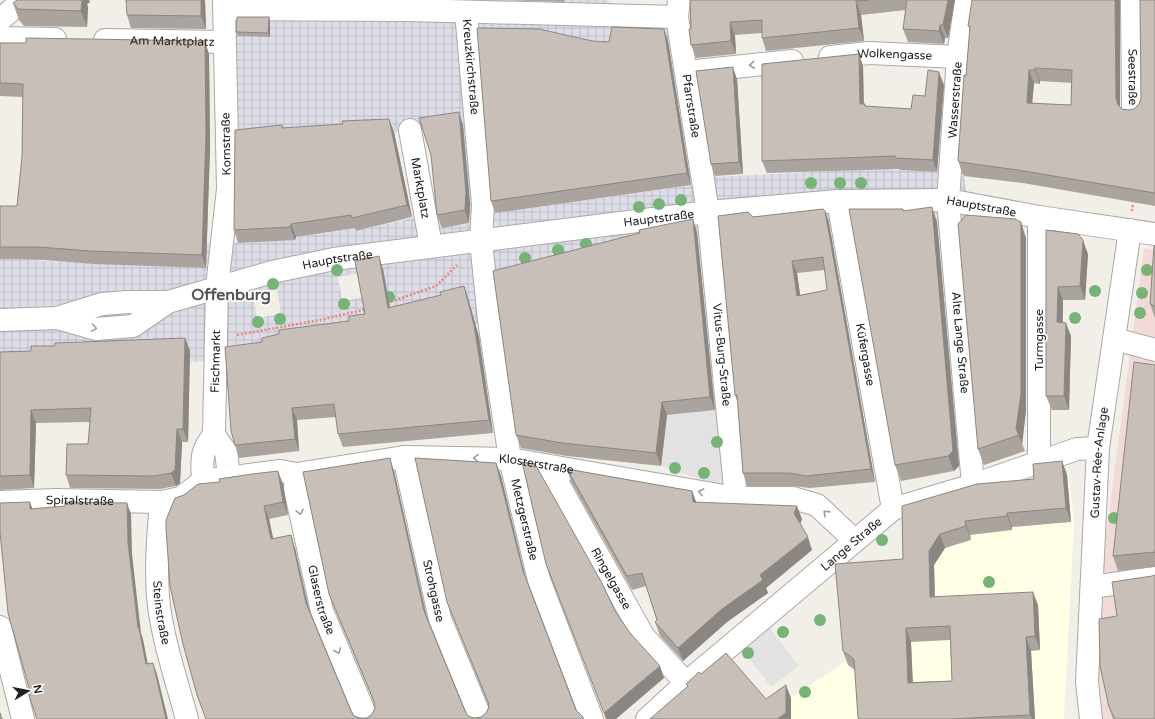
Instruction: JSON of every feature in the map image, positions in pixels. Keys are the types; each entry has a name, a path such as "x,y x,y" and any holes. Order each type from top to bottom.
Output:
{"street":[{"path":"0,20 23,0"},
{"name":"Wasserstraße","path":"948,200 958,57 966,0"},
{"name":"Seestraße","path":"1132,0 1133,111"},
{"path":"224,5 466,12"},
{"name":"Kornstraße","path":"217,287 228,189 224,5"},
{"name":"Kreuzkirchstraße","path":"481,241 483,205 466,12 587,8 678,8"},
{"name":"Pfarrstraße","path":"678,8 708,212"},
{"path":"0,34 23,24"},
{"name":"Am Marktplatz","path":"0,38 224,42"},
{"name":"Wolkengasse","path":"687,72 870,53 958,57"},
{"name":"Marktplatz","path":"410,130 431,246"},
{"name":"Hauptstraße","path":"0,320 56,318 96,329 133,326 168,302 272,272 334,259 708,212 838,201 948,200 1039,217 1155,234"},
{"name":"Alte Lange Straße","path":"948,200 973,485"},
{"name":"Küfergasse","path":"838,201 893,509"},
{"name":"Vitus-Burg-Straße","path":"708,212 736,498"},
{"name":"Turmgasse","path":"1039,217 1039,462"},
{"name":"Gustav-Rée-Anlage","path":"1091,719 1087,682 1098,448 1130,230"},
{"name":"Metzgerstraße","path":"481,241 489,320 510,459 539,580 592,719"},
{"name":"Fischmarkt","path":"214,435 217,287"},
{"path":"1115,339 1155,350"},
{"path":"161,502 181,498 203,481 202,456 206,444 214,435 226,452 229,476"},
{"name":"Lange Straße","path":"647,719 686,683 854,540 893,509 973,485 1077,449 1098,448"},
{"name":"Klosterstraße","path":"203,481 229,476 280,471 296,474 404,457 510,459 736,498 793,498 818,505 854,540"},
{"name":"Strohgasse","path":"404,457 440,619 481,719"},
{"name":"Ringelgasse","path":"548,466 644,637 686,683"},
{"name":"Glaserstraße","path":"296,474 295,489 322,611 367,719"},
{"name":"Spitalstraße","path":"0,502 56,500 161,502"},
{"name":"Steinstraße","path":"161,502 157,549 159,606 166,642 188,719"},
{"path":"1092,587 1155,578"},
{"path":"0,627 23,719"}],"path":[{"path":"386,304 436,286 458,264"},
{"path":"217,339 320,320 371,308"}],"shaded area":[{"path":"225,0 497,0 564,3 565,0 607,0 610,3 643,10 668,7 669,4 668,41 617,39 614,54 498,39 493,213 692,185 692,179 877,169 942,172 964,176 972,231 942,222 909,227 833,227 827,221 699,231 670,237 501,318 475,324 468,298 216,360 191,362 190,351 0,365 0,259 206,268 207,244 295,240 296,237 355,228 356,231 440,212 442,227 471,223 462,125 423,130 219,141","holes":["383,269 387,293 342,301 338,277","277,289 281,314 257,318 253,294"]},
{"path":"1144,248 1155,250 1155,719 1101,719 1095,682 1096,610"},
{"path":"720,409 728,488 661,466 667,415"},
{"path":"1069,473 1074,523 1064,719 905,719 905,518 1037,491 1036,477"},
{"path":"767,625 799,666 771,687 740,646"},
{"path":"848,660 856,671 862,719 768,719 791,698"}],"building":[{"path":"17,0 82,0 81,11 18,9 13,3"},
{"path":"126,0 201,0 201,16 127,15"},
{"path":"690,0 869,0 856,1 859,28 762,38 762,20 730,22 731,41 691,45 689,29 691,29"},
{"path":"907,0 948,0 943,25 940,25 939,31 903,29"},
{"path":"972,0 1115,0 1116,98 1118,105 1122,109 1128,110 1134,109 1139,104 1141,98 1140,0 1155,0 1155,193 1018,170 959,162 964,75 966,76 970,26 968,26","holes":["1035,68 1072,70 1071,105 1027,103 1029,70 1035,70"]},
{"path":"237,17 269,17 268,33 236,32"},
{"path":"612,27 664,29 687,173 491,201 477,28 539,29 592,41 609,42"},
{"path":"26,38 205,41 206,134 202,255 90,251 39,247 0,247 0,206 17,206 22,157 23,84 0,83 0,43 26,43"},
{"path":"859,54 860,104 865,104 865,106 911,109 913,95 925,96 928,70 939,72 933,160 895,158 895,156 762,161 762,64"},
{"path":"733,67 739,162 711,164 696,71"},
{"path":"459,112 466,192 465,210 437,215 431,155 419,118"},
{"path":"389,119 407,205 352,218 351,215 291,224 290,227 234,230 235,130 282,125 282,128 343,124 342,121"},
{"path":"932,207 953,451 948,456 895,465 849,209 903,209 903,211"},
{"path":"823,209 825,211 871,469 806,476 789,473 743,473 737,395 735,395 718,216 748,212 753,217","holes":["823,257 827,290 797,296 792,261"]},
{"path":"966,215 1015,219 1021,222 1021,394 1016,429 1019,435 978,449 958,224"},
{"path":"693,219 710,397 662,402 656,453 562,443 516,435 493,271 640,233 639,230"},
{"path":"1046,230 1078,234 1083,240 1080,286 1058,287 1057,322 1066,323 1064,396 1046,396"},
{"path":"1155,246 1155,306 1150,304"},
{"path":"379,256 388,308 441,295 440,292 464,286 474,325 489,420 338,434 334,404 292,408 295,439 235,445 231,431 225,347 262,342 262,338 279,334 279,330 349,321 349,316 365,314 355,261"},
{"path":"185,338 183,429 177,429 175,470 171,473 155,476 66,475 67,444 88,444 91,408 31,410 30,475 0,476 0,352 31,351 31,346 55,346 55,343"},
{"path":"1134,362 1155,365 1155,553 1113,556"},
{"path":"390,458 424,611 468,716 474,718 481,717 486,713 489,707 488,702 447,602 415,458 496,463 523,571 576,710 583,717 583,719 206,719 197,695 183,644 170,586 166,520 175,498 184,495 198,484 220,482 219,479 278,471 283,502 264,506 271,539 291,535 306,603 351,711 354,716 367,718 372,714 375,708 374,701 329,594 303,472"},
{"path":"1062,461 1066,508 1007,513 1007,516 965,521 966,526 940,534 929,551 930,597 1033,592 1035,636 1026,637 1030,715 951,719 859,719 854,659 843,651 835,564 903,559 902,506 977,484 1034,479 1033,464","holes":["950,626 952,681 908,683 906,628"]},
{"path":"522,462 535,464 602,583 615,611 630,633 660,666 604,713 546,564"},
{"path":"567,469 692,491 693,502 797,506 794,513 808,537 760,575 763,580 722,609 678,648 655,622 657,620 642,573 627,576"},
{"path":"30,502 30,509 65,506 65,502 127,503 128,543 138,628 146,664 153,663 166,719 37,719 29,695 31,695 8,613 0,532 0,503"},
{"path":"1155,575 1155,719 1115,719 1109,707 1100,666 1099,619 1117,616 1112,582"},
{"path":"726,653 766,699 786,685 786,713 777,719 650,719 688,686 686,684 699,672 701,674"}],"district":[{"name":"Offenburg","path":"231,294"}]}
